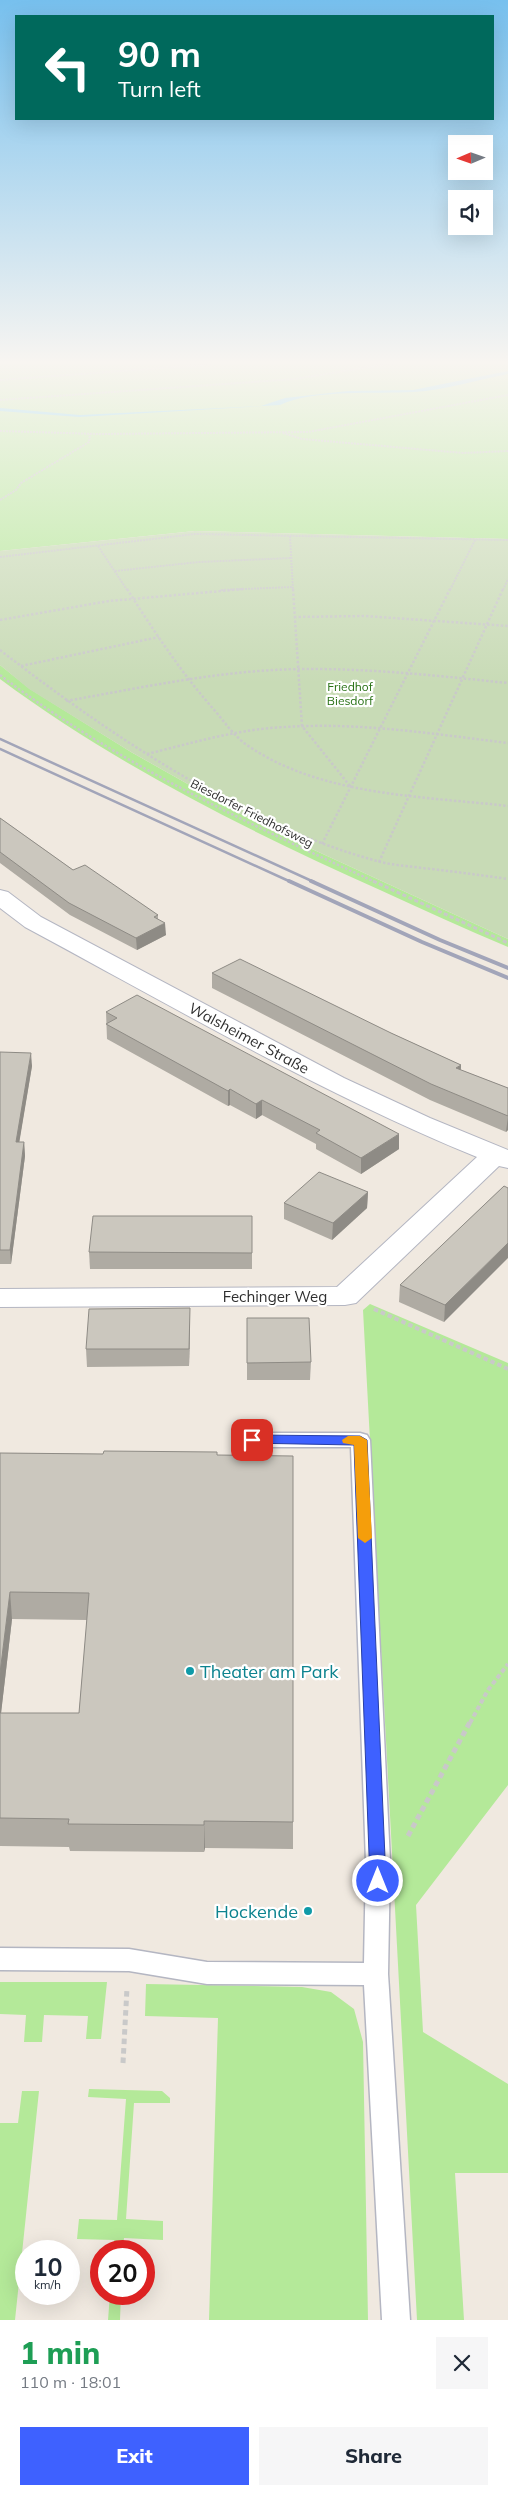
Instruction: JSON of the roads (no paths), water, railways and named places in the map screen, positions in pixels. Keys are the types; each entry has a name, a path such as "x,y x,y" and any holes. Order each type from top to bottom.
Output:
{"street":[{"name":"Walsheimer Straße","path":"4,904 33,922 335,1084 420,1124 502,1158"},
{"name":"Fechinger Weg","path":"0,1298 345,1296 502,1158"}],"lane":[{"path":"252,1440 360,1440 378,1862 376,1974 396,2320"},
{"path":"0,1959 129,1960 207,1972 376,1974"}],"railway":[{"path":"0,739 314,882"},
{"path":"0,749 291,882"},
{"path":"289,881 422,942 508,978"},
{"path":"311,881 440,940 508,968"}],"place":[{"name":"Theater am Park","path":"190,1671"},
{"name":"Hockende","path":"308,1911"}],"park label":[{"name":"Friedhof Biesdorf","path":"350,693"}]}
